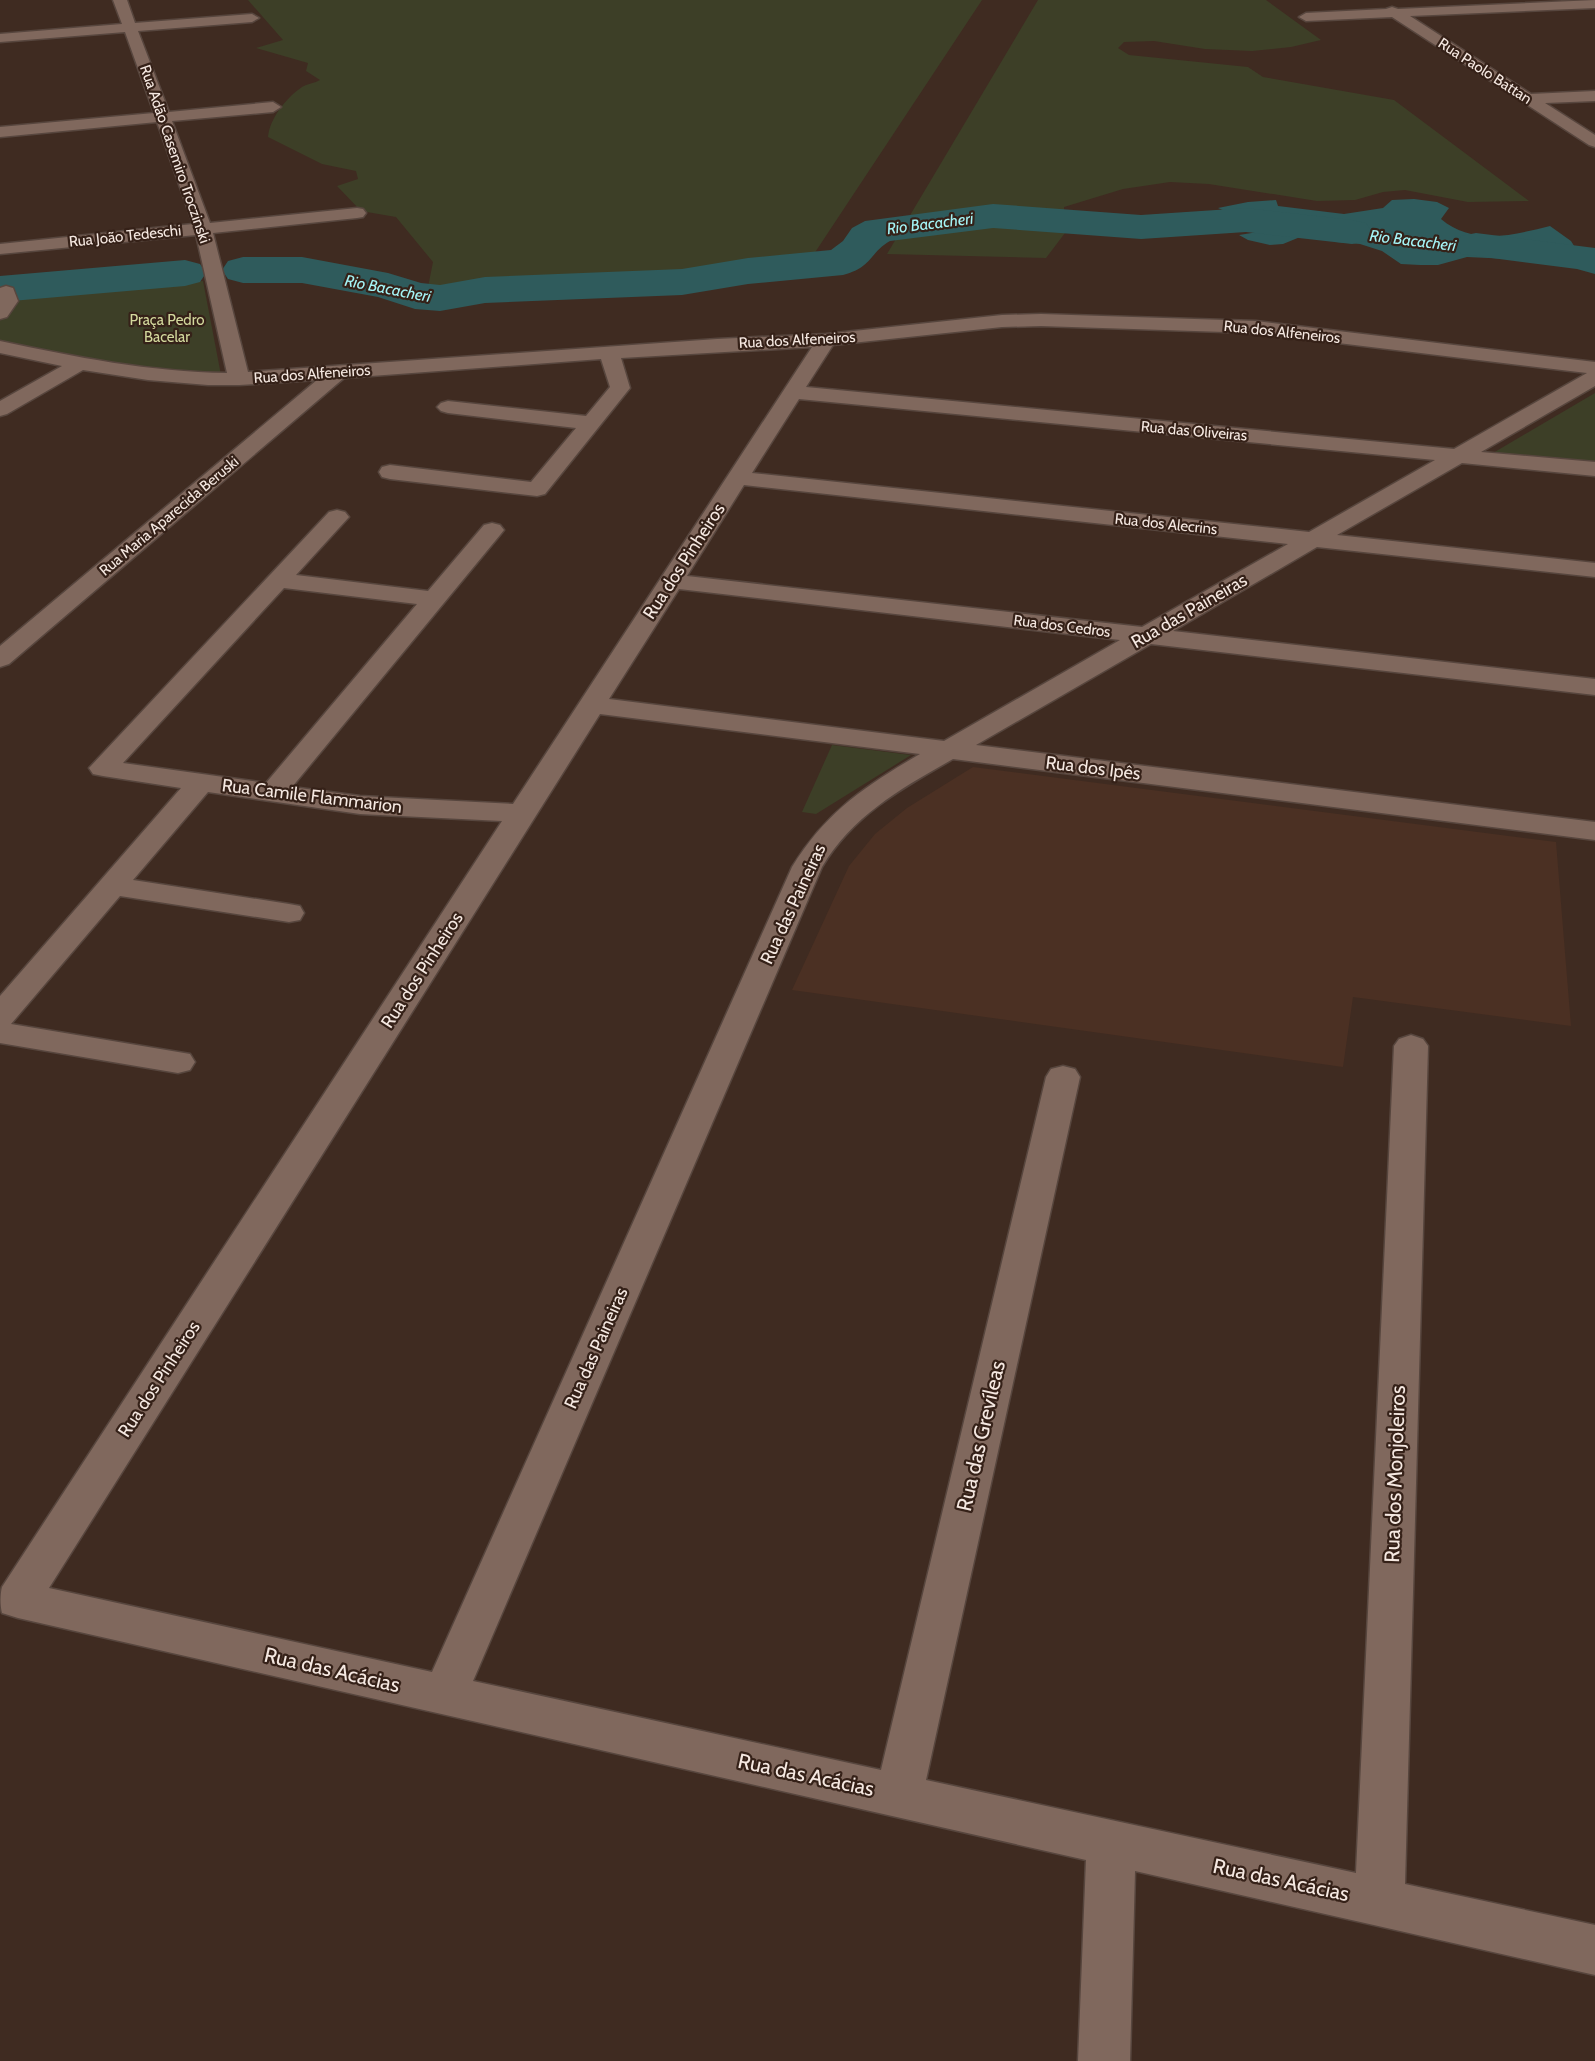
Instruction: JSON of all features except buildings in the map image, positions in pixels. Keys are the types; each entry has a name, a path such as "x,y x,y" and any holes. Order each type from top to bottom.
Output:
{"street":[{"name":"Rua Adão Casemiro Troczinski","path":"120,0 203,227 239,379"},
{"name":"Rua Paolo Battan","path":"1375,0 1595,142"},
{"path":"1306,17 1588,5"},
{"path":"0,38 252,18"},
{"path":"1529,99 1595,96"},
{"path":"0,132 273,107"},
{"name":"Rua João Tedeschi","path":"0,249 357,213"},
{"path":"0,314 9,301 6,292"},
{"name":"Rua dos Alfeneiros","path":"0,347 78,364 161,377 239,379 826,340 1022,320 1230,325 1595,368"},
{"name":"Rua dos Pinheiros","path":"9,1604 826,340"},
{"path":"390,472 537,489 620,388 609,353"},
{"path":"0,410 78,364"},
{"name":"Rua Maria Aparecida Beruski","path":"0,659 338,372"},
{"name":"Rua das Paineiras","path":"444,1695 807,867 823,839 850,811 882,788 1595,377"},
{"name":"Rua das Oliveiras","path":"792,392 1595,469"},
{"path":"448,407 590,423"},
{"name":"Rua dos Alecrins","path":"737,478 1595,570"},
{"path":"278,580 337,517"},
{"path":"273,792 492,530"},
{"path":"278,580 435,599"},
{"name":"Rua Camile Flammarion","path":"278,580 103,768 360,805 522,813"},
{"name":"Rua dos Cedros","path":"672,581 1595,687"},
{"name":"Rua dos Ipês","path":"592,705 1595,831"},
{"path":"0,1017 201,782"},
{"path":"112,886 290,913"},
{"path":"0,1033 178,1062"},
{"name":"Rua dos Monjoleiros","path":"1380,1902 1411,1046"},
{"name":"Rua das Grevíleas","path":"899,1795 1062,1077"},
{"name":"Rua das Acácias","path":"9,1604 444,1695 1595,1950"},
{"path":"1104,2061 1111,1843"}],"shaded area":[{"path":"973,767 1556,842 1571,1026 1353,997 1343,1067 792,990 849,866 875,834 907,808"}],"green space":[{"path":"248,0 982,0 808,263 737,278 579,299 426,297 433,262 396,217 361,211 337,186 358,179 356,171 322,164 268,137 275,116 290,97 302,87 320,80 306,71 308,63 256,48 283,40"},
{"path":"1038,0 1266,0 1321,40 1291,47 1252,51 1205,49 1154,41 1124,42 1118,48 1129,55 1248,67 1263,77 1394,100 1529,201 1468,202 1405,190 1383,192 1355,200 1317,201 1209,184 1170,182 1123,189 1064,207 1065,233 1046,258 887,254"},
{"name":"Praça Pedro Bacelar","path":"203,281 221,375 164,373 0,343 0,319 13,305 17,292"},
{"path":"1595,393 1595,462 1493,453"},
{"path":"832,745 911,755 816,814 802,812"}],"water":[{"path":"1414,199 1437,202 1449,208 1441,219 1466,233 1508,235 1550,226 1571,241 1581,257 1553,261 1467,257 1438,265 1401,264 1382,251 1360,244 1336,242 1324,236 1305,235 1283,244 1270,245 1248,240 1239,235 1258,232 1265,228 1218,208 1248,202 1276,200 1278,206 1344,214 1383,208 1392,200"}],"waterway":[{"name":"Rio Bacacheri","path":"243,270 302,270 388,286 415,296 440,298 485,290 682,282 748,271 843,262 858,250 867,237 879,230 993,216 1141,227 1246,220 1352,232"},
{"name":"Rio Bacacheri","path":"1476,245 1581,257 1595,261"},
{"name":"Rio Bacacheri","path":"0,289 185,273"}]}
